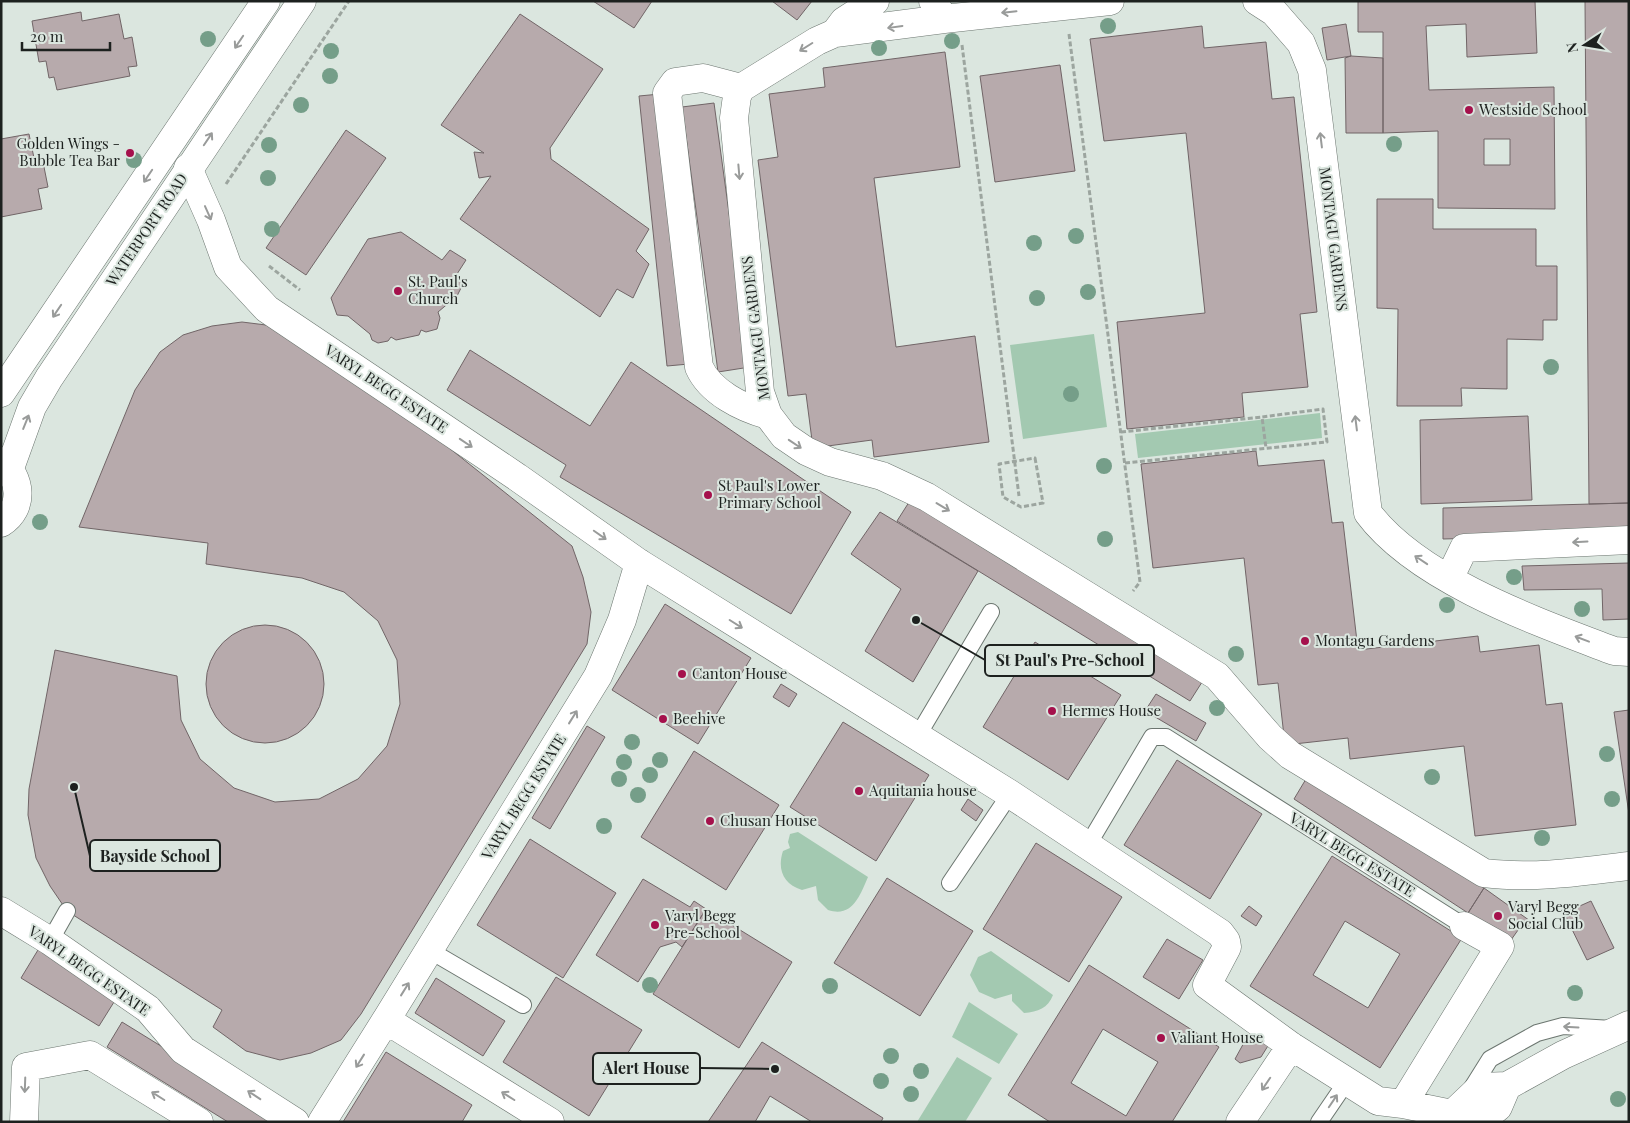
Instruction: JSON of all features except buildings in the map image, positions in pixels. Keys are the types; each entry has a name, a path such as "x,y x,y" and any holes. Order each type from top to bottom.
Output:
{"street":[{"name":"WATERPORT ROAD","path":"1,393 266,1"},
{"name":"WATERPORT ROAD","path":"5,464 32,407 49,378 188,168 302,1"},
{"path":"835,33 844,21 875,1"},
{"path":"768,415 746,408 720,392 704,378 699,367 667,93 675,82 703,78 741,88 817,41 835,33 945,13 1066,6 1110,1"},
{"name":"MONTAGU GARDENS","path":"1257,1 1274,12 1302,43 1312,70 1368,513 1378,526 1403,548 1450,579 1520,614 1614,651 1629,652"},
{"name":"MONTAGU GARDENS","path":"741,88 737,96 734,118 760,392 768,415 784,436 806,451 830,462 882,476 927,497 1119,614 1217,676 1270,737 1290,755 1484,873 1516,877 1585,872 1629,866"},
{"name":"VARYL BEGG ESTATE","path":"188,168 212,220 228,267 267,309 517,477 639,563 1010,794 1224,936 1226,951 1207,985 1291,1046 1378,1101 1403,1104 1459,1116"},
{"path":"2,527 17,502 18,490 16,478 5,464"},
{"path":"1450,579 1464,548 1629,540"},
{"name":"VARYL BEGG ESTATE","path":"322,1122 598,676 622,620 639,563"},
{"name":"VARYL BEGG ESTATE","path":"1,911 50,940 148,1009 183,1050 295,1122"},
{"name":"VARYL BEGG ESTATE","path":"1403,1104 1500,946 1464,926"},
{"path":"386,1020 550,1122"},
{"path":"1459,1116 1482,1087 1507,1086 1564,1055 1624,1027"},
{"path":"1240,1122 1291,1046"},
{"path":"24,1122 26,1066 90,1055 199,1122"}],"lane":[{"path":"302,332 325,362"},
{"path":"917,737 991,612"},
{"name":"VARYL BEGG ESTATE","path":"1088,845 1152,737 1166,737 1464,926"},
{"path":"950,883 1010,794"},
{"path":"50,940 67,911"},
{"path":"429,950 523,1005"},
{"path":"1459,1116 1490,1059 1537,1033 1563,1026 1624,1027"},
{"path":"1319,1122 1347,1081"}],"path":[{"path":"225,185 349,1"},
{"path":"1066,6 1140,582 1119,614"},
{"path":"945,13 1019,496"},
{"path":"265,264 300,290"},
{"path":"1121,432 1323,409 1326,442 1125,463"},
{"path":"1262,417 1266,448"},
{"path":"1035,458 1042,503 1021,507 1003,497 999,464 1015,461 1035,458"}],"green space":[{"path":"1094,334 1107,427 1023,439 1010,345"},
{"path":"1320,413 1322,438 1138,458 1135,434"},
{"path":"798,832 868,877 850,908 837,912 828,910 818,900 816,886 802,890 786,880 781,870 781,858 783,851 790,848 788,842 790,834"},
{"path":"991,951 1053,995 1048,1003 1034,1012 1024,1013 1012,1001 1012,994 995,999 979,992 970,975 978,957"},
{"path":"969,1002 1018,1034 999,1064 952,1037"},
{"path":"957,1057 992,1078 965,1122 917,1122"}],"place":[{"name":"Westside School","path":"1469,110"},
{"name":"Golden Wings - Bubble Tea Bar","path":"130,153"},
{"name":"St. Paul's Church","path":"398,291"},
{"name":"St Paul's Lower Primary School","path":"708,495"},
{"name":"St Paul's Pre-School","path":"916,620"},
{"name":"Montagu Gardens","path":"1305,641"},
{"name":"Canton House","path":"682,674"},
{"name":"Hermes House","path":"1052,711"},
{"name":"Beehive","path":"663,719"},
{"name":"Bayside School","path":"74,787"},
{"name":"Aquitania house","path":"859,791"},
{"name":"Chusan House","path":"710,821"},
{"name":"Varyl Begg Social Club","path":"1498,916"},
{"name":"Varyl Begg Pre-School","path":"655,925"},
{"name":"Valiant House","path":"1161,1038"},
{"name":"Alert House","path":"775,1069"}]}
